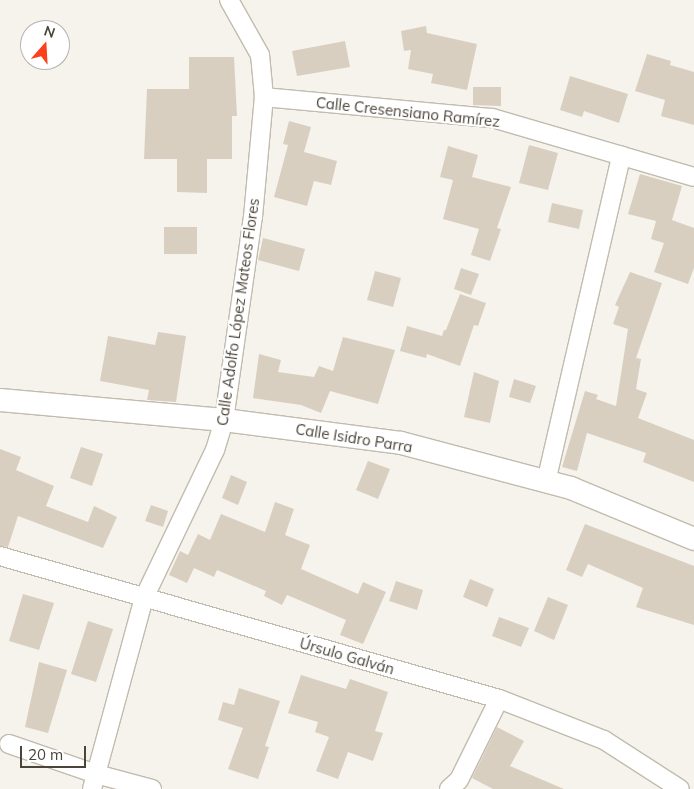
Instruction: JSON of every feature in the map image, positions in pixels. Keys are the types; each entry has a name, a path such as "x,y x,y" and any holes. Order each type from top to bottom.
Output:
{"street":[{"name":"Calle Adolfo López Mateos Flores","path":"94,782 144,598 215,450 224,420 253,217 264,97 260,55 229,0"},
{"name":"Calle Cresensiano Ramírez","path":"264,97 492,118 694,177"},
{"path":"546,482 621,156"},
{"name":"Calle Isidro Parra","path":"0,400 224,420 401,443 571,488 694,539"},
{"name":"Úrsulo Galván","path":"0,556 499,699 604,740 680,789"},
{"path":"449,789 459,780 499,699"},
{"path":"9,744 94,782 152,789"}],"building":[{"path":"426,26 427,33 477,44 467,90 431,83 433,74 408,69 411,50 404,51 401,31"},
{"path":"345,41 350,67 297,76 292,51"},
{"path":"647,54 671,61 670,65 694,72 694,125 661,116 665,100 635,91"},
{"path":"189,57 234,57 237,116 232,116 232,159 207,159 207,193 177,192 177,159 144,159 147,89 189,89"},
{"path":"570,76 628,94 619,123 584,111 582,117 560,110"},
{"path":"473,87 501,87 501,106 473,105"},
{"path":"289,121 311,127 304,152 337,161 331,185 314,181 307,206 274,197 288,145 283,144"},
{"path":"529,145 558,153 548,190 519,183"},
{"path":"448,146 478,155 472,177 511,187 497,228 501,229 490,261 471,255 479,229 443,219 453,180 440,177"},
{"path":"640,174 682,186 672,220 694,228 694,268 688,284 654,272 664,243 651,239 656,221 628,214"},
{"path":"552,203 583,210 579,229 548,222"},
{"path":"164,227 197,227 197,254 164,254"},
{"path":"263,238 305,249 299,271 258,260"},
{"path":"461,268 479,274 471,295 454,289"},
{"path":"375,271 401,278 393,307 367,300"},
{"path":"630,272 662,283 636,358 641,359 636,389 647,393 638,418 694,440 694,482 643,462 646,453 587,433 577,471 562,467 585,391 598,395 596,399 616,406 628,329 613,324 619,307 615,305"},
{"path":"460,294 486,303 478,326 474,325 460,366 427,354 426,358 400,351 407,326 442,336"},
{"path":"158,332 186,336 176,402 147,400 149,390 100,381 108,336 155,345"},
{"path":"343,337 395,350 378,404 330,391 321,413 301,405 253,398 259,354 281,360 278,372 314,377 319,366 333,371"},
{"path":"474,372 499,381 490,423 464,417"},
{"path":"514,379 536,386 530,403 509,397"},
{"path":"81,447 103,454 92,486 70,478"},
{"path":"0,449 21,457 16,470 54,486 46,506 88,522 94,506 117,517 103,548 18,516 8,547 0,546"},
{"path":"368,461 390,469 378,499 356,490"},
{"path":"231,475 247,482 238,505 222,498"},
{"path":"275,502 294,509 285,535 310,545 301,569 358,594 363,582 386,592 363,644 340,635 346,620 287,595 282,605 264,596 266,591 217,570 214,577 194,568 187,583 169,575 180,551 188,555 198,534 210,540 221,514 265,532"},
{"path":"151,505 168,511 163,527 145,521"},
{"path":"585,524 694,566 694,625 636,607 643,588 588,564 582,577 566,570"},
{"path":"470,579 494,589 487,607 463,597"},
{"path":"396,581 423,590 417,610 389,601"},
{"path":"23,594 54,603 39,650 9,641"},
{"path":"548,597 568,605 554,640 534,631"},
{"path":"499,617 529,628 521,647 492,636"},
{"path":"88,621 113,629 96,682 71,674"},
{"path":"39,662 67,670 48,733 25,727"},
{"path":"301,675 346,689 350,679 388,692 375,731 383,733 373,761 348,752 338,779 316,771 329,737 315,732 318,722 288,713"},
{"path":"239,688 280,701 265,746 269,747 258,779 228,769 243,728 218,720 223,702 234,705"},
{"path":"497,727 524,741 510,766 564,789 493,789 472,778"}]}
